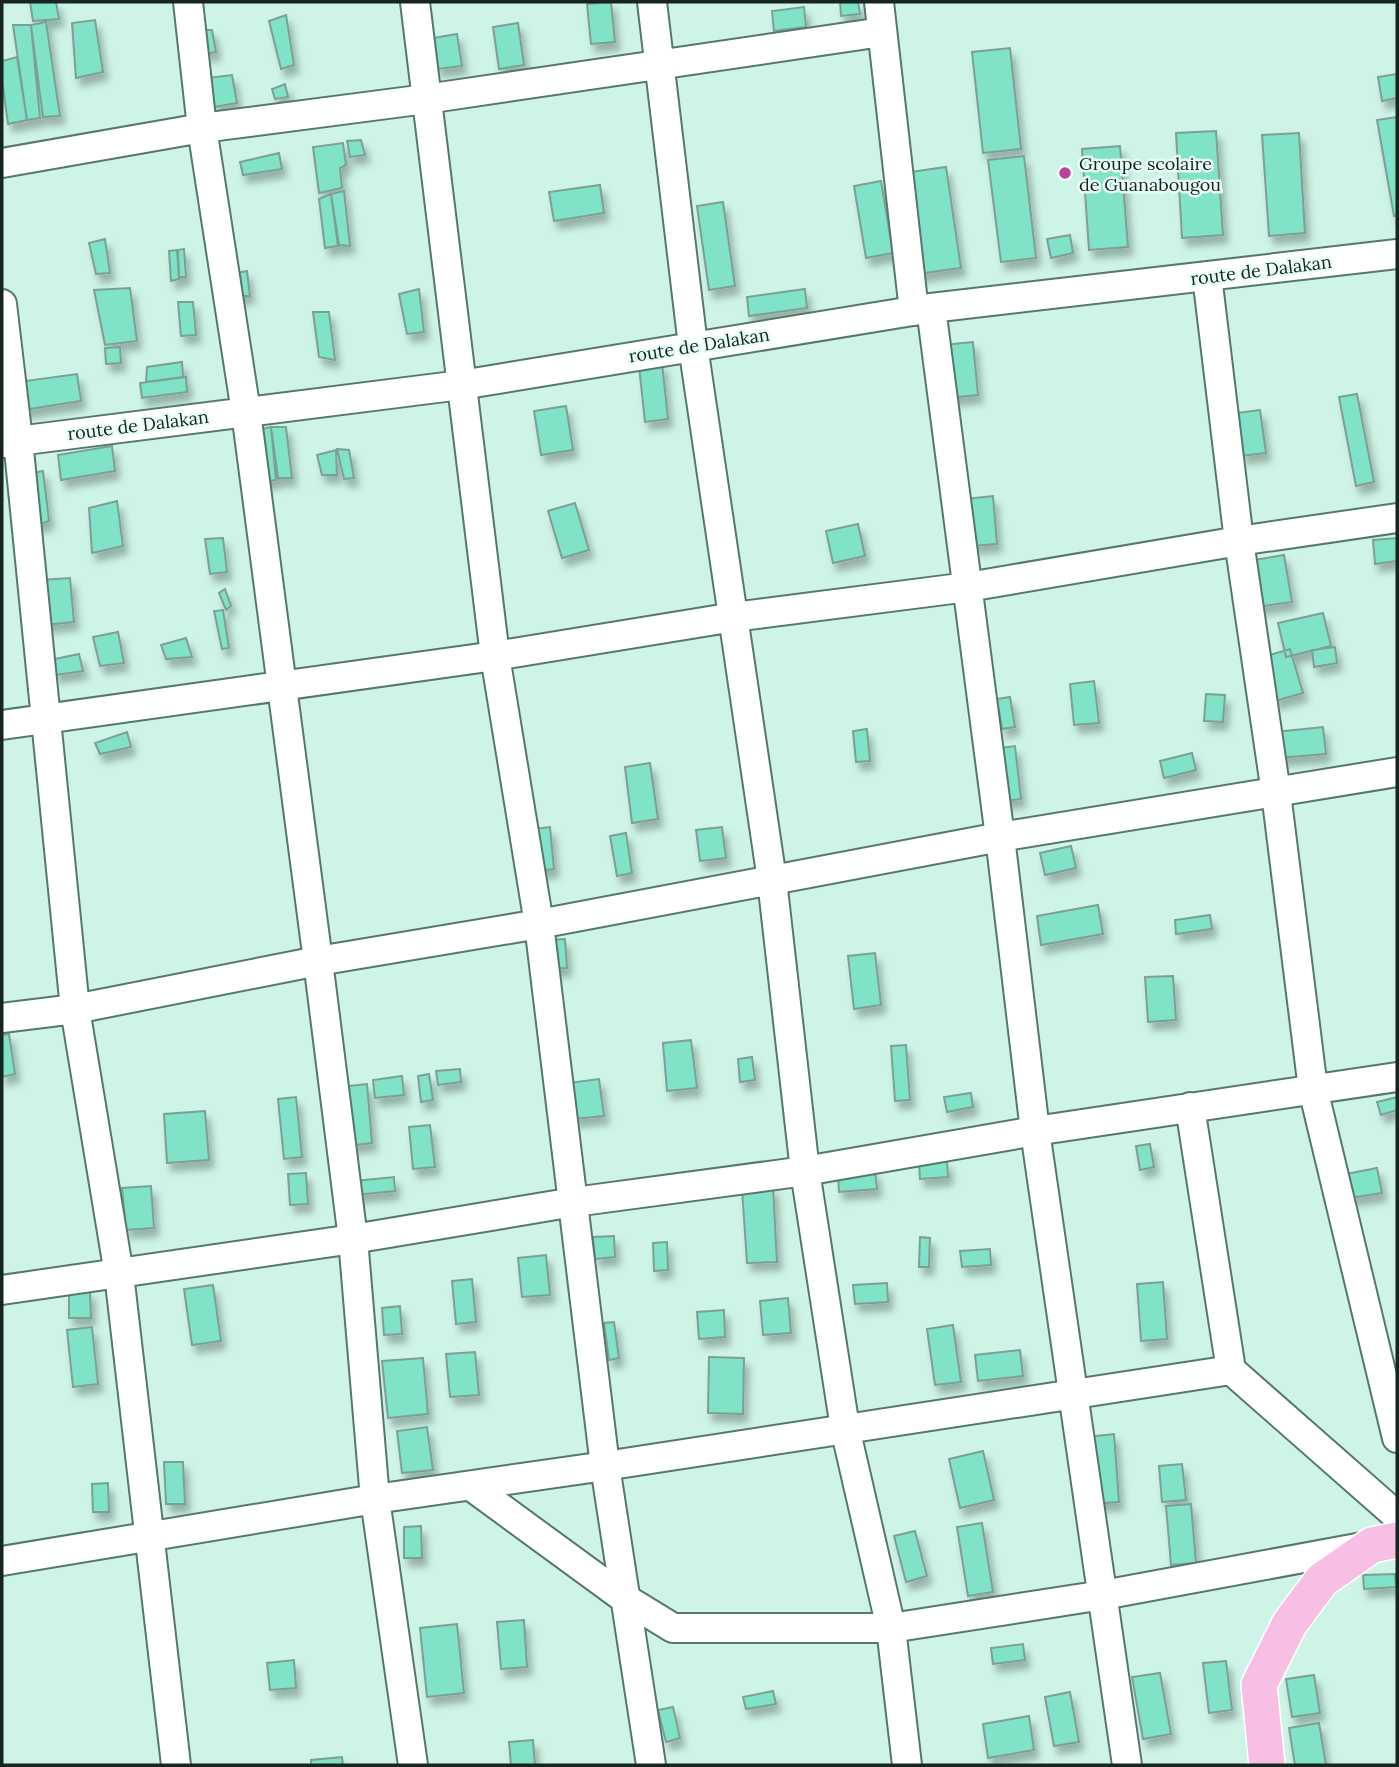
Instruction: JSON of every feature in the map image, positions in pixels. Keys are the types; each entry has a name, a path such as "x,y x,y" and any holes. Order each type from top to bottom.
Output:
{"main road":[{"path":"1267,1765 1259,1685 1290,1623 1322,1580 1385,1543"}],"street":[{"path":"188,2 202,128 246,412 318,961 353,1239 375,1499 413,1765"},
{"path":"415,2 495,656 539,924 605,1466 651,1765"},
{"path":"652,2 693,346 772,880 805,1171 845,1428 891,1628 907,1765"},
{"path":"879,2 922,309 968,587 1035,1131 1127,1765"},
{"path":"2,163 202,128 426,99 882,32"},
{"name":"route de Dalakan","path":"10,441 461,385 922,309 1397,254"},
{"path":"1207,276 1239,541 1276,793 1314,1089 1397,1438"},
{"path":"2,304 10,441 44,719 75,1009 119,1274 176,1765"},
{"path":"2,725 495,656 734,617 968,587 1239,541 1397,518"},
{"path":"2,1018 75,1009 318,961 539,924 1000,837 1397,772"},
{"path":"2,1290 353,1239 574,1202 805,1171 1035,1131 1397,1077"},
{"path":"1190,1107 1231,1370 1397,1516"},
{"path":"2,1561 375,1499 1231,1370"},
{"path":"471,1486 624,1598 673,1628 891,1628 1103,1595 1385,1543"}],"building":[{"path":"30,2 56,2 59,19 33,21"},
{"path":"611,2 615,42 591,44 587,4"},
{"path":"840,2 858,2 860,14 841,16"},
{"path":"804,7 806,27 774,31 772,11"},
{"path":"286,15 294,65 281,69 269,21"},
{"path":"95,20 103,72 76,78 72,23"},
{"path":"46,22 60,116 43,117 31,25"},
{"path":"518,23 524,65 499,69 493,27"},
{"path":"13,25 31,25 40,118 27,120"},
{"path":"201,30 212,30 216,52 205,54"},
{"path":"457,34 462,66 437,69 433,38"},
{"path":"1010,48 1021,149 983,153 972,52"},
{"path":"17,57 27,120 8,124 2,61"},
{"path":"1397,74 1397,98 1382,101 1378,77"},
{"path":"232,75 237,103 214,107 207,78"},
{"path":"285,84 288,97 275,99 272,89"},
{"path":"1397,117 1397,215 1394,216 1377,120"},
{"path":"1216,131 1223,235 1182,238 1176,133"},
{"path":"1299,133 1305,233 1269,236 1262,135"},
{"path":"361,140 365,155 350,157 347,141"},
{"path":"343,143 346,165 340,168 342,188 319,193 313,147"},
{"path":"1120,146 1128,247 1089,250 1082,149"},
{"path":"279,153 282,169 243,175 240,162"},
{"path":"1024,156 1036,258 1001,262 988,160"},
{"path":"946,167 961,268 917,274 903,173"},
{"path":"881,181 893,253 866,258 854,186"},
{"path":"600,185 604,213 554,221 549,192"},
{"path":"344,191 350,246 339,245 331,194"},
{"path":"331,194 338,246 325,248 319,199"},
{"path":"723,202 735,286 709,290 697,206"},
{"path":"1070,235 1073,253 1051,258 1047,239"},
{"path":"105,239 110,273 96,274 89,243"},
{"path":"184,249 186,277 179,277 178,250"},
{"path":"177,250 179,279 171,281 169,251"},
{"path":"247,271 250,296 234,296 231,274"},
{"path":"130,288 137,341 105,345 94,290"},
{"path":"419,289 424,332 407,334 399,294"},
{"path":"805,289 807,308 749,316 747,297"},
{"path":"178,302 193,302 196,335 181,336"},
{"path":"313,312 329,312 335,360 319,357"},
{"path":"973,342 978,395 949,398 943,345"},
{"path":"120,347 121,363 106,364 105,348"},
{"path":"182,362 183,377 146,382 147,367"},
{"path":"662,363 668,419 645,422 639,366"},
{"path":"77,374 81,401 23,410 18,382"},
{"path":"186,377 187,392 142,398 140,383"},
{"path":"1357,394 1374,482 1356,486 1339,397"},
{"path":"566,406 573,450 541,455 534,411"},
{"path":"1260,410 1266,453 1242,456 1236,413"},
{"path":"271,427 276,480 261,482 257,430"},
{"path":"271,427 286,427 292,478 278,478"},
{"path":"112,446 115,471 61,480 58,455"},
{"path":"337,449 349,450 354,478 344,479"},
{"path":"336,450 337,475 322,475 317,455"},
{"path":"43,471 49,521 33,526 27,474"},
{"path":"993,496 997,544 971,546 966,499"},
{"path":"117,501 123,546 92,553 89,508"},
{"path":"575,503 589,550 562,558 548,511"},
{"path":"858,524 865,556 833,563 826,531"},
{"path":"223,538 227,572 210,574 205,539"},
{"path":"1397,538 1397,561 1375,564 1373,540"},
{"path":"1284,555 1292,602 1256,607 1248,561"},
{"path":"70,578 74,622 44,625 40,580"},
{"path":"225,589 231,606 226,610 219,593"},
{"path":"223,610 229,648 222,649 214,611"},
{"path":"1323,613 1331,646 1286,657 1278,623"},
{"path":"118,632 124,663 100,666 93,637"},
{"path":"186,638 192,657 166,659 161,645"},
{"path":"1335,647 1337,663 1314,667 1312,650"},
{"path":"1290,649 1303,693 1275,701 1263,657"},
{"path":"79,654 83,671 56,675 50,660"},
{"path":"1094,681 1099,723 1074,725 1070,684"},
{"path":"1206,694 1225,695 1223,722 1204,721"},
{"path":"1010,697 1015,727 1002,729 997,699"},
{"path":"1323,727 1326,754 1278,758 1275,732"},
{"path":"867,729 870,761 856,762 853,731"},
{"path":"127,732 131,747 100,754 95,743"},
{"path":"1015,746 1021,799 1005,801 999,748"},
{"path":"1192,753 1196,770 1164,778 1160,761"},
{"path":"650,763 658,819 632,823 625,767"},
{"path":"550,827 554,869 537,871 533,829"},
{"path":"722,827 726,858 700,861 696,830"},
{"path":"626,833 632,873 617,876 610,836"},
{"path":"1071,846 1076,868 1045,875 1040,853"},
{"path":"1098,905 1103,934 1041,945 1037,916"},
{"path":"1210,915 1212,929 1176,934 1175,920"},
{"path":"565,939 567,968 550,969 548,940"},
{"path":"875,953 881,1005 854,1009 848,956"},
{"path":"1173,976 1176,1020 1148,1022 1145,977"},
{"path":"9,1034 15,1074 2,1077 2,1035"},
{"path":"691,1040 697,1088 667,1091 663,1043"},
{"path":"906,1045 910,1100 895,1101 891,1046"},
{"path":"752,1057 755,1080 740,1082 738,1059"},
{"path":"460,1069 461,1082 438,1085 436,1071"},
{"path":"429,1074 433,1100 421,1102 418,1076"},
{"path":"402,1076 404,1095 375,1098 373,1080"},
{"path":"599,1079 604,1116 573,1119 568,1083"},
{"path":"367,1084 372,1143 346,1146 340,1087"},
{"path":"971,1093 973,1107 947,1112 944,1097"},
{"path":"296,1097 302,1157 284,1159 278,1099"},
{"path":"1397,1097 1397,1110 1381,1115 1377,1102"},
{"path":"205,1111 209,1160 167,1163 164,1114"},
{"path":"430,1125 435,1167 413,1169 409,1127"},
{"path":"1150,1144 1154,1167 1140,1170 1136,1146"},
{"path":"947,1161 948,1177 920,1179 919,1162"},
{"path":"1377,1168 1382,1193 1350,1198 1346,1174"},
{"path":"875,1171 877,1189 839,1192 838,1174"},
{"path":"306,1173 308,1204 290,1205 288,1174"},
{"path":"394,1177 395,1191 356,1195 355,1181"},
{"path":"151,1186 154,1228 126,1230 122,1188"},
{"path":"773,1187 777,1262 747,1263 742,1189"},
{"path":"614,1236 615,1257 595,1259 593,1237"},
{"path":"920,1237 930,1238 929,1267 919,1267"},
{"path":"667,1242 668,1270 654,1271 653,1243"},
{"path":"990,1249 991,1265 962,1267 960,1251"},
{"path":"546,1255 550,1295 522,1297 518,1258"},
{"path":"472,1279 476,1322 456,1324 452,1281"},
{"path":"1163,1282 1167,1339 1141,1341 1137,1284"},
{"path":"887,1283 888,1302 855,1304 853,1285"},
{"path":"213,1285 221,1341 192,1345 184,1289"},
{"path":"69,1291 90,1291 91,1318 69,1318"},
{"path":"788,1298 791,1333 763,1335 760,1301"},
{"path":"400,1306 402,1334 384,1335 382,1308"},
{"path":"724,1310 725,1337 699,1339 697,1312"},
{"path":"614,1322 619,1358 609,1360 604,1323"},
{"path":"953,1325 961,1382 935,1385 927,1329"},
{"path":"92,1327 98,1384 73,1387 67,1330"},
{"path":"1020,1350 1023,1376 978,1381 975,1355"},
{"path":"475,1352 479,1395 450,1397 446,1354"},
{"path":"709,1357 744,1358 743,1414 708,1413"},
{"path":"423,1358 428,1414 388,1418 382,1361"},
{"path":"427,1427 433,1470 402,1473 397,1431"},
{"path":"1114,1434 1119,1502 1092,1504 1087,1437"},
{"path":"983,1451 994,1500 960,1508 949,1459"},
{"path":"164,1462 183,1462 185,1504 166,1504"},
{"path":"1182,1464 1186,1500 1162,1502 1159,1466"},
{"path":"108,1483 109,1512 93,1512 92,1484"},
{"path":"1191,1504 1196,1563 1171,1565 1166,1506"},
{"path":"982,1523 993,1592 968,1596 957,1527"},
{"path":"421,1526 422,1558 404,1558 404,1527"},
{"path":"915,1531 927,1576 906,1582 894,1536"},
{"path":"1395,1574 1396,1587 1364,1589 1363,1575"},
{"path":"524,1620 527,1667 501,1669 497,1622"},
{"path":"457,1624 464,1693 427,1697 420,1628"},
{"path":"1023,1644 1025,1660 993,1664 991,1648"},
{"path":"294,1660 296,1688 270,1690 267,1663"},
{"path":"1226,1661 1232,1710 1209,1713 1203,1663"},
{"path":"1160,1673 1171,1734 1143,1739 1132,1677"},
{"path":"1314,1675 1320,1713 1292,1717 1286,1679"},
{"path":"773,1691 776,1704 746,1709 743,1697"},
{"path":"1070,1692 1079,1742 1054,1746 1045,1697"},
{"path":"673,1707 680,1738 666,1742 658,1710"},
{"path":"1029,1716 1034,1750 988,1758 983,1724"},
{"path":"1319,1723 1326,1765 1295,1765 1289,1728"},
{"path":"533,1740 535,1765 511,1765 509,1742"},
{"path":"342,1757 343,1765 311,1765 311,1760"}],"place":[{"name":"Groupe scolaire de Guanabougou","path":"1065,173"}]}
